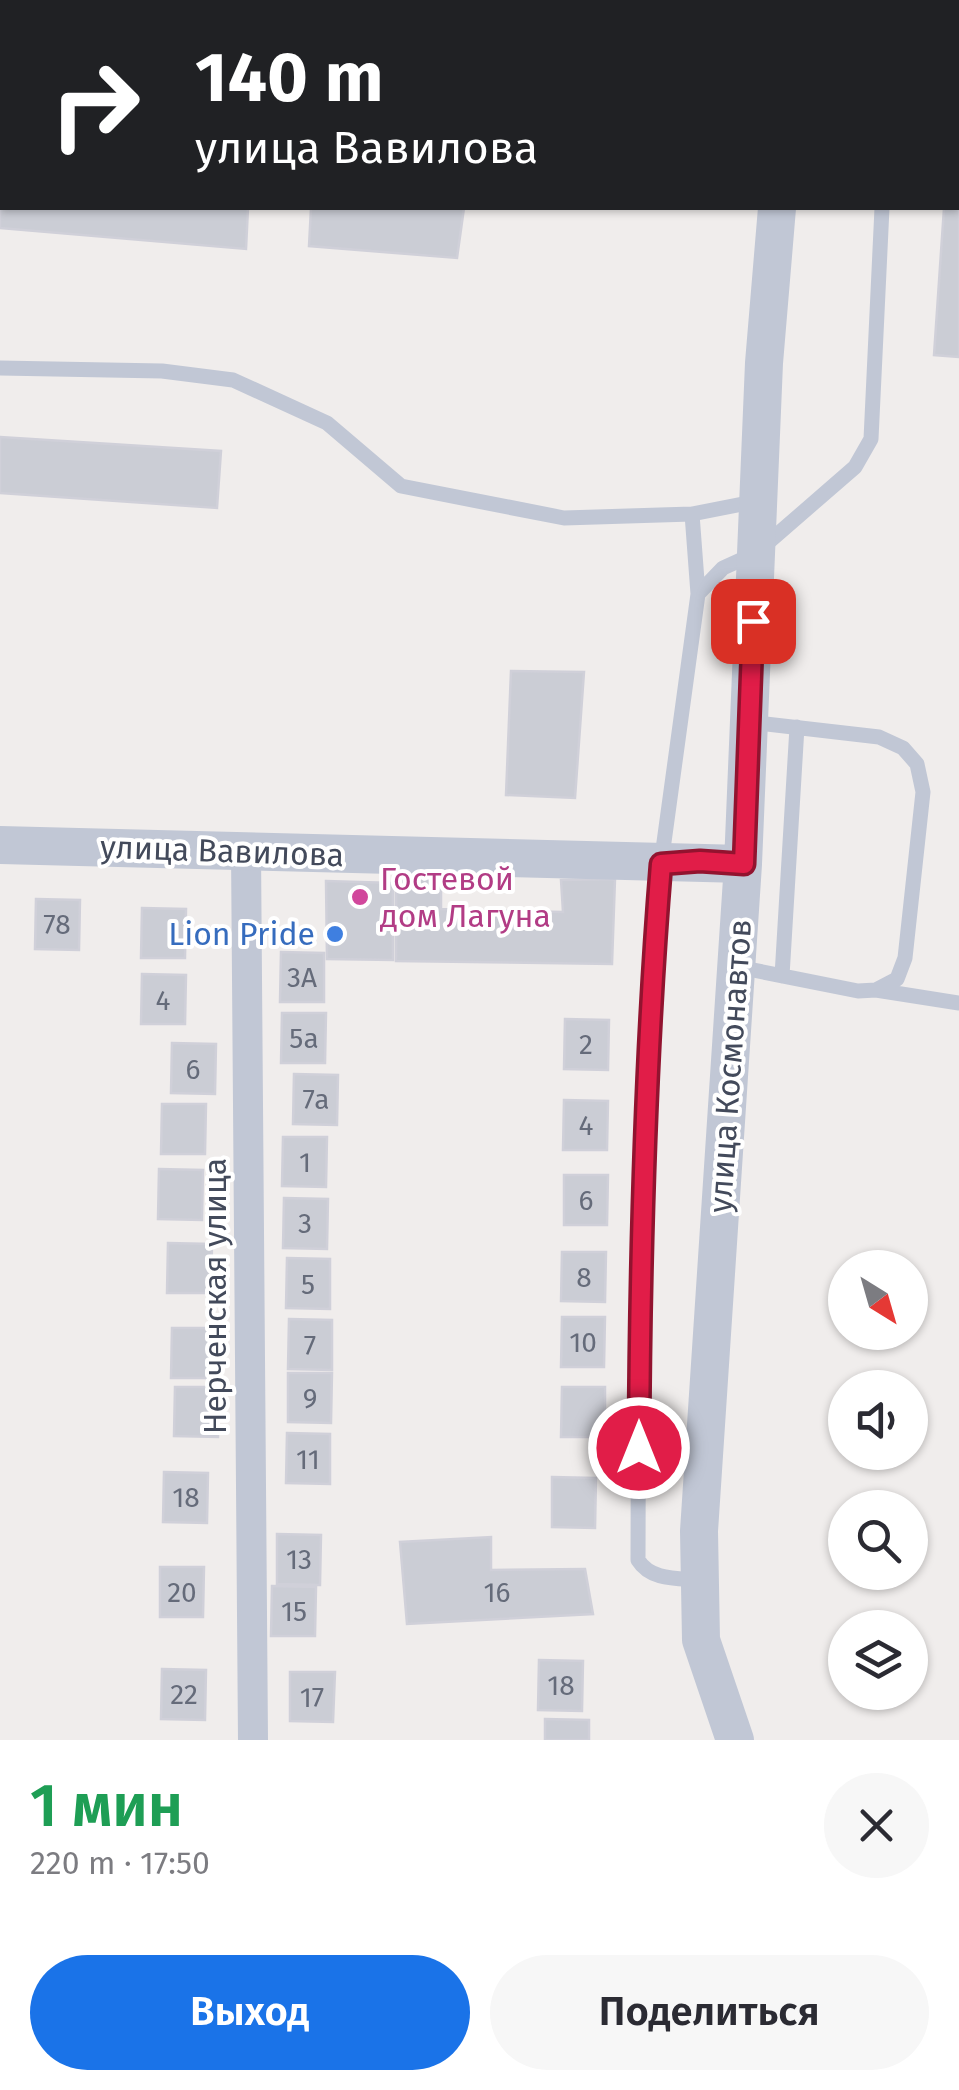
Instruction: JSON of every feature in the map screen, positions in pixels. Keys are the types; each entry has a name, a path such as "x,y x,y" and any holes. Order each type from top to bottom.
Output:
{"street":[{"name":"улица Космонавтов","path":"735,1740 701,1640 700,1532 744,864 764,363 777,210"},
{"name":"улица Вавилова","path":"0,845 744,864"},
{"name":"Нерченская улица","path":"246,850 253,1740"}],"lane":[{"path":"698,594 723,568 756,553 855,467 871,439 882,210"},
{"path":"0,368 162,371 233,380 327,424 402,486 564,518 692,514 758,501"},
{"path":"692,514 698,594 661,864 647,1034 640,1222 638,1560 644,1570 656,1575 700,1580"},
{"path":"749,722 879,736 904,748 917,764 923,792 904,958 897,980 876,990"},
{"path":"782,976 797,728"},
{"path":"737,966 858,991 876,990 959,1003"}],"building":[{"path":"0,210 248,210 246,249 0,228"},
{"path":"311,210 464,210 457,258 309,246"},
{"path":"944,210 959,210 959,357 934,355"},
{"path":"0,437 221,451 217,508 0,493"},
{"path":"511,671 584,672 575,798 506,795"},
{"path":"441,875 441,909 563,912 561,880 615,879 612,964 396,961 396,876"},
{"path":"326,881 393,883 393,960 327,959"},
{"path":"36,899 80,900 79,950 35,949"},
{"path":"142,908 186,909 185,958 141,958"},
{"path":"281,952 324,953 324,1002 280,1002"},
{"path":"142,974 186,975 185,1024 141,1024"},
{"path":"282,1013 326,1013 325,1063 281,1063"},
{"path":"565,1019 609,1020 608,1070 564,1069"},
{"path":"172,1043 216,1044 215,1094 171,1093"},
{"path":"294,1074 338,1075 337,1125 293,1124"},
{"path":"564,1100 608,1101 607,1150 563,1150"},
{"path":"162,1104 206,1104 205,1154 161,1154"},
{"path":"283,1137 327,1137 326,1187 282,1186"},
{"path":"159,1169 203,1170 202,1220 158,1219"},
{"path":"564,1175 608,1175 607,1225 564,1225"},
{"path":"284,1198 328,1199 327,1249 283,1248"},
{"path":"168,1243 212,1244 211,1293 167,1293"},
{"path":"562,1252 606,1252 605,1302 561,1301"},
{"path":"287,1258 330,1259 330,1309 286,1308"},
{"path":"562,1317 605,1317 604,1367 561,1367"},
{"path":"289,1319 332,1320 332,1370 288,1369"},
{"path":"172,1328 216,1328 215,1378 171,1378"},
{"path":"288,1373 332,1373 331,1423 288,1422"},
{"path":"175,1387 219,1387 218,1437 174,1436"},
{"path":"562,1387 605,1387 605,1437 561,1437"},
{"path":"287,1433 330,1434 330,1484 286,1483"},
{"path":"164,1472 208,1473 207,1523 163,1522"},
{"path":"552,1477 596,1478 595,1528 552,1527"},
{"path":"277,1534 321,1535 320,1585 277,1584"},
{"path":"491,1537 491,1570 585,1569 593,1614 407,1624 400,1542"},
{"path":"160,1567 204,1567 203,1617 160,1617"},
{"path":"272,1586 316,1587 315,1636 271,1636"},
{"path":"539,1660 583,1661 582,1711 538,1710"},
{"path":"162,1669 206,1670 205,1720 161,1719"},
{"path":"290,1672 335,1672 333,1722 290,1721"},
{"path":"545,1719 589,1720 589,1740 545,1740"}],"place":[{"name":"Гостевой дом Лагуна","path":"360,897"},
{"name":"Lion Pride","path":"335,934"}],"route":[{"path":"639,1448 640,1222 647,1034 661,864 744,864 753,621"}]}
